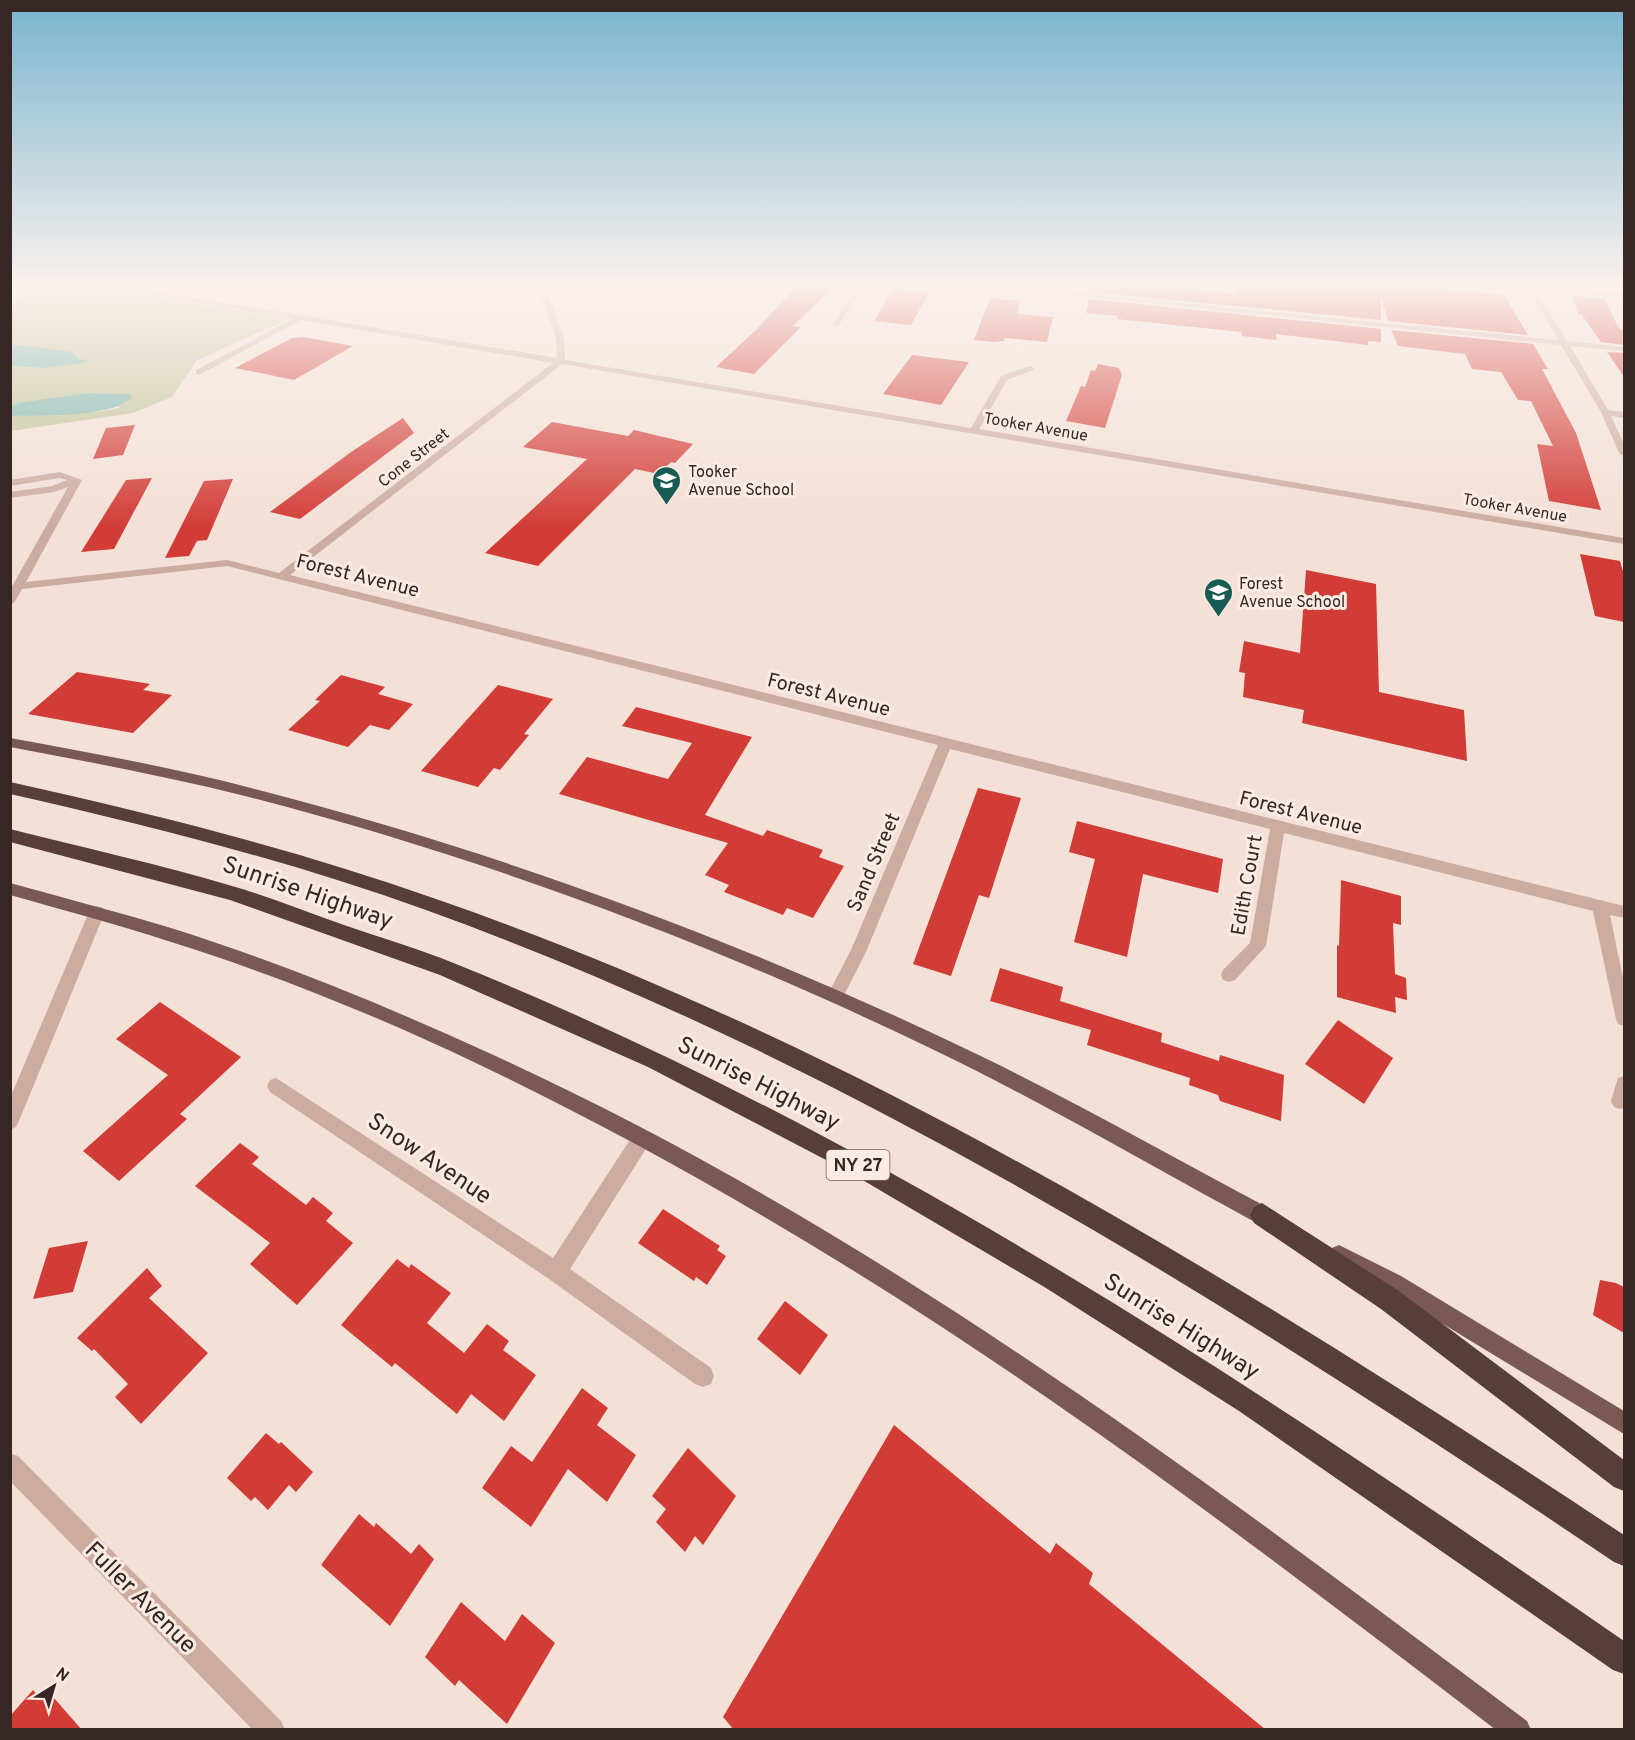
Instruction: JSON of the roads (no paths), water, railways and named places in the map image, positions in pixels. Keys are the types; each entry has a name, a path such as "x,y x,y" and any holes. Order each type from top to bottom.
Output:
{"highway":[{"name":"Sunrise Highway","path":"10,788 196,830 378,885 594,966 795,1056 988,1156 1207,1282 1402,1405 1624,1552"},
{"name":"Sunrise Highway","path":"10,836 184,879 365,938 526,1002 614,1040 732,1098 897,1186 1125,1321 1321,1447 1624,1659"},
{"path":"1262,1215 1390,1300 1624,1477"}],"main road":[{"path":"10,742 66,752 231,789 465,855 637,915 836,996 1040,1095 1262,1215 1394,1283 1624,1423"},
{"path":"10,889 96,912 208,948 367,1008 519,1076 642,1138 801,1228 1002,1355 1201,1492 1518,1730"}],"street":[{"path":"199,372 212,365"},
{"name":"Cone Street","path":"282,576 556,365"},
{"name":"Tooker Avenue","path":"586,365 1624,541"},
{"path":"1579,365 1605,412 1624,453"},
{"path":"974,431 1004,378 1030,368"},
{"path":"1605,412 1624,415"},
{"path":"10,483 60,476 77,480"},
{"path":"10,495 54,489 77,480"},
{"path":"10,601 77,480"},
{"name":"Forest Avenue","path":"20,586 227,563 1624,912"},
{"name":"Sand Street","path":"836,996 858,952 946,743"},
{"name":"Edith Court","path":"1229,975 1258,946 1278,827"},
{"path":"1600,906 1624,1019"},
{"path":"10,1121 96,912"},
{"name":"Snow Avenue","path":"276,1086 556,1272 703,1376"},
{"path":"556,1272 642,1138"},
{"name":"Fuller Avenue","path":"10,1464 272,1730"}],"water":[{"path":"11,365 66,365 45,368"},
{"path":"86,393 128,394 132,397 123,404 93,412 11,416 11,406 19,403"}],"place":[{"name":"Tooker Avenue School","path":"667,506"},
{"name":"Forest Avenue School","path":"1218,618"}]}
